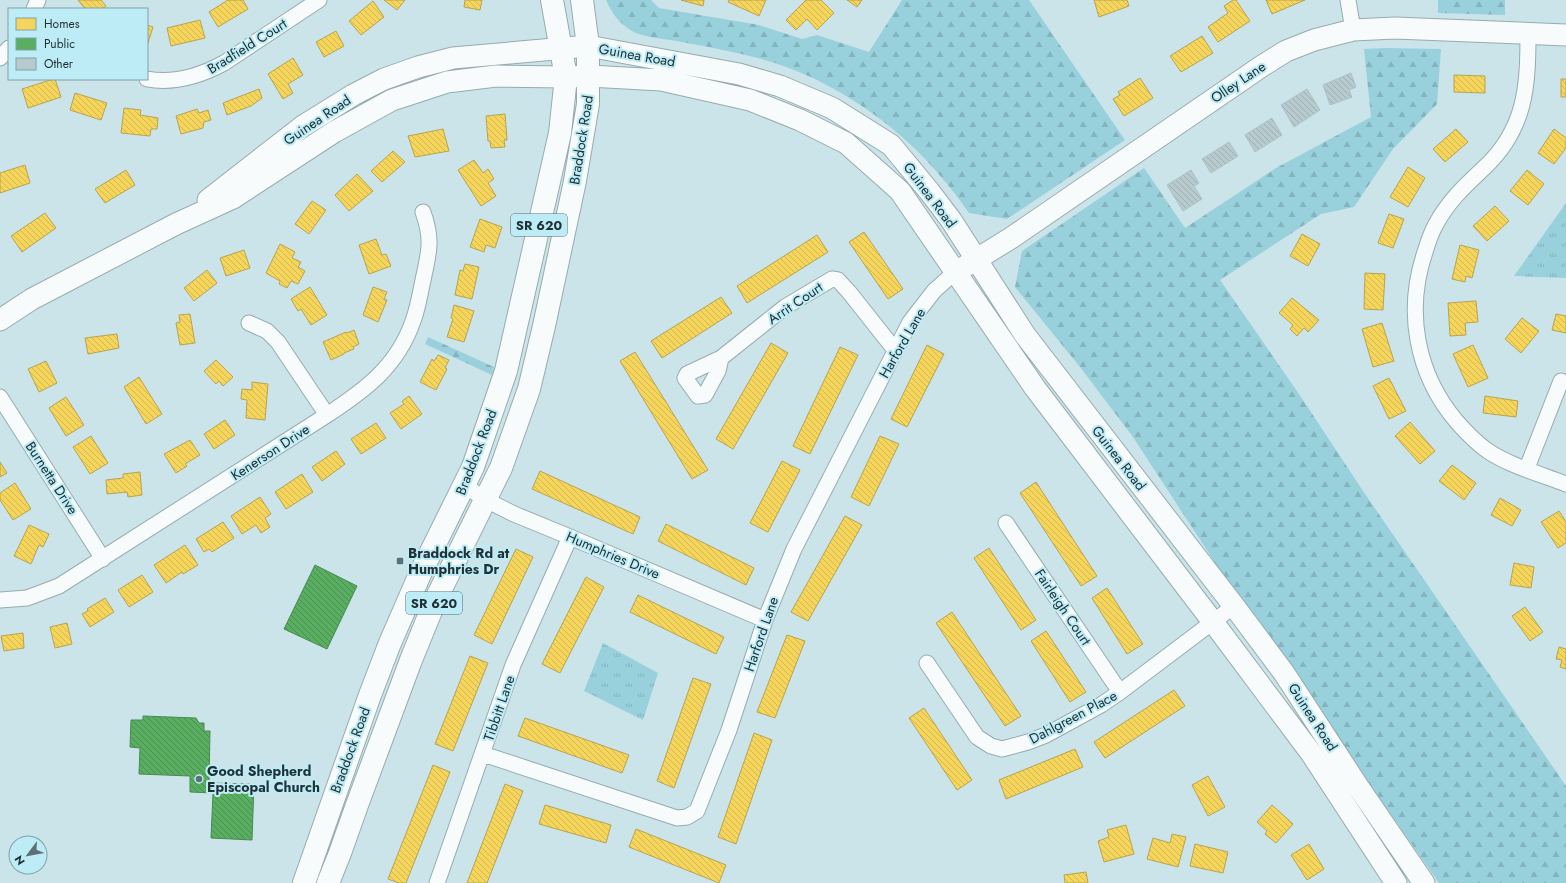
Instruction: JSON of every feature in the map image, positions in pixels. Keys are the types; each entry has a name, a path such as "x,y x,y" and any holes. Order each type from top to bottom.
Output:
{"main road":[{"name":"Braddock Road","path":"304,883 390,643 420,574 473,467 506,371 560,133 566,78 552,0"},
{"name":"Braddock Road","path":"330,882 408,667 435,601 501,468 529,389 575,182 588,104 588,46 582,0"},
{"name":"Olley Lane","path":"955,272 976,261 1011,238 1262,66 1286,51 1314,40 1353,30 1395,28 1566,35"},
{"name":"Guinea Road","path":"176,224 303,126 353,95 384,80 418,67 453,58 588,46 739,74 780,86 832,108 891,145 929,191 950,220 1034,348 1234,606 1284,673 1357,785 1424,883"},
{"name":"Guinea Road","path":"0,320 32,299 176,224 233,198 334,132 392,100 447,82 496,76 566,78 589,76 661,80 750,100 800,120 846,143 900,191 1034,388 1311,753 1396,883"},
{"path":"348,758 356,772 346,807 352,819"}],"street":[{"name":"Bradfield Court","path":"148,79 173,80 207,72 224,63 319,0"},
{"path":"1348,0 1353,30"},
{"path":"1528,33 1528,71 1525,95 1516,124 1497,154 1451,200 1436,223 1419,269 1415,318 1420,352 1427,373 1442,402 1451,415 1488,451 1499,458 1566,484"},
{"path":"0,58 8,49"},
{"name":"Kenerson Drive","path":"0,600 13,600 38,595 59,586 327,415 355,396 380,375 397,355 408,334 418,307 430,250 429,228 423,212"},
{"name":"Harford Lane","path":"483,754 677,818 687,817 697,811 729,730 765,620 794,549 910,322 929,298 955,272"},
{"name":"Arrit Court","path":"720,358 785,307 832,279 838,280 849,292 895,350"},
{"path":"249,323 267,331 278,342 327,415"},
{"path":"1527,468 1561,381"},
{"name":"Burnetta Drive","path":"0,397 103,559"},
{"name":"Humphries Drive","path":"464,484 486,500 514,514 570,536 765,620"},
{"name":"Fairleigh Court","path":"1006,523 1120,692"},
{"name":"Tibbitt Lane","path":"437,883 513,665 570,536"},
{"name":"Dahlgreen Place","path":"927,663 977,737 991,746 1002,749 1028,742 1046,734 1101,704 1120,692 1234,606"}],"green space":[{"path":"606,0 651,0 659,8 759,25 802,39 817,35 869,52 902,0 1029,0 1125,140 1007,219 969,213 937,172 901,136 861,105 839,92 800,72 768,61 681,42 648,37 636,33 626,27 618,19"},
{"path":"1438,0 1505,0 1505,15 1438,13"},
{"path":"1364,49 1441,49 1437,104 1393,149 1354,207 1321,214 1220,280 1566,786 1566,883 1439,883 1225,578 1133,437 1080,367 1015,287 1022,251 1144,168 1185,228 1276,168 1371,117"},
{"path":"1566,203 1566,278 1514,276"},
{"path":"428,337 494,367 492,375 425,344"},
{"path":"603,643 658,673 643,720 584,691"}],"building: Homes":[{"path":"78,0 101,0 106,6 103,8 84,8"},
{"path":"228,0 243,0 248,9 218,27 209,12"},
{"path":"384,0 405,0 397,10"},
{"path":"465,0 482,0 480,10 464,7"},
{"path":"681,0 704,0 703,6"},
{"path":"729,0 766,0 759,16 728,2"},
{"path":"806,0 821,0 834,13 817,30 807,19 796,30 786,20"},
{"path":"847,0 862,0 857,7"},
{"path":"1094,0 1127,0 1129,6 1099,17"},
{"path":"1233,0 1236,0 1250,21 1218,42 1208,27 1228,13 1224,6"},
{"path":"1266,0 1305,0 1272,14"},
{"path":"373,1 384,17 361,35 349,21"},
{"path":"200,20 205,38 171,46 167,28"},
{"path":"148,25 153,27 148,43"},
{"path":"336,31 344,46 324,57 316,42"},
{"path":"1202,36 1213,53 1181,72 1170,56"},
{"path":"293,58 303,75 288,84 293,93 283,99 268,74"},
{"path":"1454,75 1485,76 1485,93 1454,92"},
{"path":"1140,78 1153,98 1124,116 1113,99 1120,95 1118,92"},
{"path":"1561,79 1566,79 1566,97 1561,97"},
{"path":"50,80 55,80 61,97 28,108 22,89"},
{"path":"259,89 262,98 251,106 227,115 223,103"},
{"path":"75,93 107,103 101,120 70,110"},
{"path":"124,108 141,110 140,115 158,118 157,129 151,129 150,136 121,133"},
{"path":"197,109 199,113 208,110 211,120 204,122 203,128 181,134 176,116"},
{"path":"505,114 507,140 504,140 505,147 491,148 490,141 488,141 486,116"},
{"path":"443,129 449,151 415,157 408,136"},
{"path":"1456,129 1468,142 1445,162 1433,149"},
{"path":"1554,129 1566,138 1566,148 1554,164 1538,153"},
{"path":"393,151 405,162 382,182 371,171"},
{"path":"474,160 483,173 488,169 494,179 488,183 496,196 481,206 458,170"},
{"path":"25,165 30,183 0,193 0,173"},
{"path":"1408,167 1425,178 1408,207 1390,197"},
{"path":"126,170 135,185 105,203 95,189"},
{"path":"1527,170 1544,184 1528,205 1510,191"},
{"path":"357,174 373,191 349,211 335,195"},
{"path":"312,201 326,210 309,234 295,224"},
{"path":"1495,206 1509,221 1487,241 1473,226"},
{"path":"45,213 56,228 22,252 11,236"},
{"path":"1389,214 1404,219 1393,248 1378,243"},
{"path":"480,219 502,227 495,248 486,245 484,252 470,247"},
{"path":"864,232 903,289 888,299 849,242"},
{"path":"1302,234 1320,244 1308,266 1290,256"},
{"path":"817,235 828,252 747,303 737,286"},
{"path":"376,239 382,255 386,254 391,266 369,274 359,245"},
{"path":"280,244 295,252 292,258 301,262 298,267 305,271 298,284 291,281 287,288 279,284 280,281 266,273"},
{"path":"1460,245 1479,250 1472,278 1466,276 1465,282 1452,279"},
{"path":"244,250 250,268 226,276 220,258"},
{"path":"465,264 479,267 472,299 455,295 460,270 463,271"},
{"path":"207,270 217,283 194,301 184,288"},
{"path":"1365,273 1385,274 1383,310 1364,309"},
{"path":"310,287 327,315 311,325 301,309 298,311 291,299"},
{"path":"373,287 387,292 384,299 387,300 378,322 363,315"},
{"path":"721,297 732,313 662,358 651,341"},
{"path":"1292,298 1319,320 1308,332 1304,328 1297,336 1290,329 1293,325 1279,313"},
{"path":"1476,301 1478,322 1465,323 1466,335 1450,336 1448,303"},
{"path":"454,305 474,311 464,342 447,337 453,319 451,318"},
{"path":"190,314 195,343 180,345 176,323 180,322 179,315"},
{"path":"1556,314 1566,316 1566,333 1552,330"},
{"path":"1522,318 1539,331 1521,353 1505,339"},
{"path":"1382,323 1394,361 1373,367 1362,329"},
{"path":"354,330 359,344 353,347 354,349 331,360 323,342"},
{"path":"117,334 119,348 88,354 85,338"},
{"path":"771,343 788,353 733,449 716,439"},
{"path":"927,345 944,354 907,427 891,419"},
{"path":"1473,345 1488,378 1468,387 1453,354"},
{"path":"840,347 858,355 810,454 793,446"},
{"path":"635,352 708,470 692,479 620,361"},
{"path":"438,355 449,360 445,368 447,369 436,390 420,382 432,359 434,361"},
{"path":"216,360 233,377 223,386 219,381 216,384 204,371"},
{"path":"46,361 57,383 39,392 28,369"},
{"path":"139,377 162,414 146,424 124,387"},
{"path":"1389,378 1406,411 1389,419 1373,386"},
{"path":"252,382 268,384 265,420 246,418 247,400 241,399 242,389 252,390"},
{"path":"409,396 422,414 401,429 390,413 404,404 402,401"},
{"path":"1485,396 1518,401 1516,417 1483,413"},
{"path":"66,397 84,425 66,436 49,408"},
{"path":"225,420 235,435 214,449 204,434"},
{"path":"1410,422 1435,451 1420,464 1395,436"},
{"path":"376,423 386,438 361,454 351,439"},
{"path":"91,436 108,463 90,474 73,447"},
{"path":"880,436 899,444 869,506 851,497"},
{"path":"190,440 200,455 185,464 187,466 176,473 164,454"},
{"path":"336,451 345,464 322,481 312,467"},
{"path":"782,461 800,470 768,532 750,523"},
{"path":"0,462 7,473 0,477"},
{"path":"1452,465 1476,483 1464,500 1439,481"},
{"path":"540,471 640,517 633,534 532,489"},
{"path":"140,472 142,495 128,497 127,492 107,494 106,480 123,478 123,474"},
{"path":"302,474 313,492 286,509 275,492"},
{"path":"1036,482 1097,576 1081,586 1020,493"},
{"path":"15,483 31,509 13,520 0,500 0,493"},
{"path":"260,497 271,514 265,518 270,527 261,533 256,525 242,534 231,516"},
{"path":"1500,498 1521,510 1512,526 1491,515"},
{"path":"1559,511 1566,522 1566,543 1558,548 1541,522"},
{"path":"845,516 862,525 808,621 791,612"},
{"path":"223,522 234,538 212,552 209,549 204,552 196,539"},
{"path":"666,524 754,568 746,585 658,541"},
{"path":"29,525 49,534 43,547 39,545 31,564 14,556"},
{"path":"185,545 198,565 183,574 182,572 166,583 154,565"},
{"path":"989,548 1036,620 1021,630 974,558"},
{"path":"516,549 533,557 492,644 474,635"},
{"path":"1514,563 1534,567 1531,588 1510,585"},
{"path":"142,575 153,592 129,607 118,590"},
{"path":"586,577 604,587 560,673 542,664"},
{"path":"1107,588 1143,644 1127,654 1092,598"},
{"path":"638,595 724,637 716,654 630,612"},
{"path":"105,598 114,612 90,627 82,614 88,611 87,609"},
{"path":"1525,607 1543,632 1530,641 1512,616"},
{"path":"952,612 1021,716 1005,726 936,623"},
{"path":"67,623 72,644 55,648 50,627"},
{"path":"1046,631 1086,692 1070,702 1031,641"},
{"path":"23,633 24,648 4,651 1,636"},
{"path":"787,635 805,641 775,718 757,712"},
{"path":"1559,647 1566,649 1566,669 1560,667 1562,660 1556,659"},
{"path":"470,656 488,663 453,751 435,744"},
{"path":"693,678 711,684 674,788 657,781"},
{"path":"1174,690 1185,706 1105,758 1094,742"},
{"path":"924,708 972,780 957,790 909,718"},
{"path":"525,718 629,755 622,773 518,736"},
{"path":"754,733 772,740 736,844 718,837"},
{"path":"1075,749 1083,767 1006,799 999,780"},
{"path":"433,765 450,772 406,883 399,883 388,879"},
{"path":"1208,776 1225,807 1208,816 1192,785"},
{"path":"505,784 523,791 487,883 467,883"},
{"path":"545,805 611,825 606,843 539,824"},
{"path":"1272,805 1293,824 1276,843 1265,834 1267,831 1257,822"},
{"path":"1126,825 1134,854 1104,862 1098,841 1109,837 1107,830"},
{"path":"636,829 726,865 719,883 629,847"},
{"path":"1172,834 1186,837 1178,867 1147,859 1153,838 1170,843"},
{"path":"1195,844 1228,852 1223,873 1190,866"},
{"path":"1309,844 1324,869 1307,880 1291,855"},
{"path":"1086,872 1088,883 1065,883 1064,875"}],"building: Public":[{"path":"315,565 357,586 327,649 284,629"},
{"name":"Good Shepherd Episcopal Church","path":"143,716 196,718 199,723 204,723 204,731 210,731 209,783 254,784 252,840 211,838 213,793 190,792 190,776 139,774 140,748 130,747 131,720 143,720"}],"building: Other":[{"path":"1351,73 1356,87 1349,90 1352,97 1330,105 1323,85"},
{"path":"1307,89 1320,110 1294,127 1281,105"},
{"path":"1272,118 1282,135 1255,152 1245,135"},
{"path":"1229,142 1238,156 1211,173 1202,159"},
{"path":"1191,170 1199,183 1194,186 1202,199 1183,211 1167,185"}],"place":[{"name":"Braddock Rd at Humphries Dr","path":"400,561"},
{"name":"Good Shepherd Episcopal Church","path":"199,779"}]}
